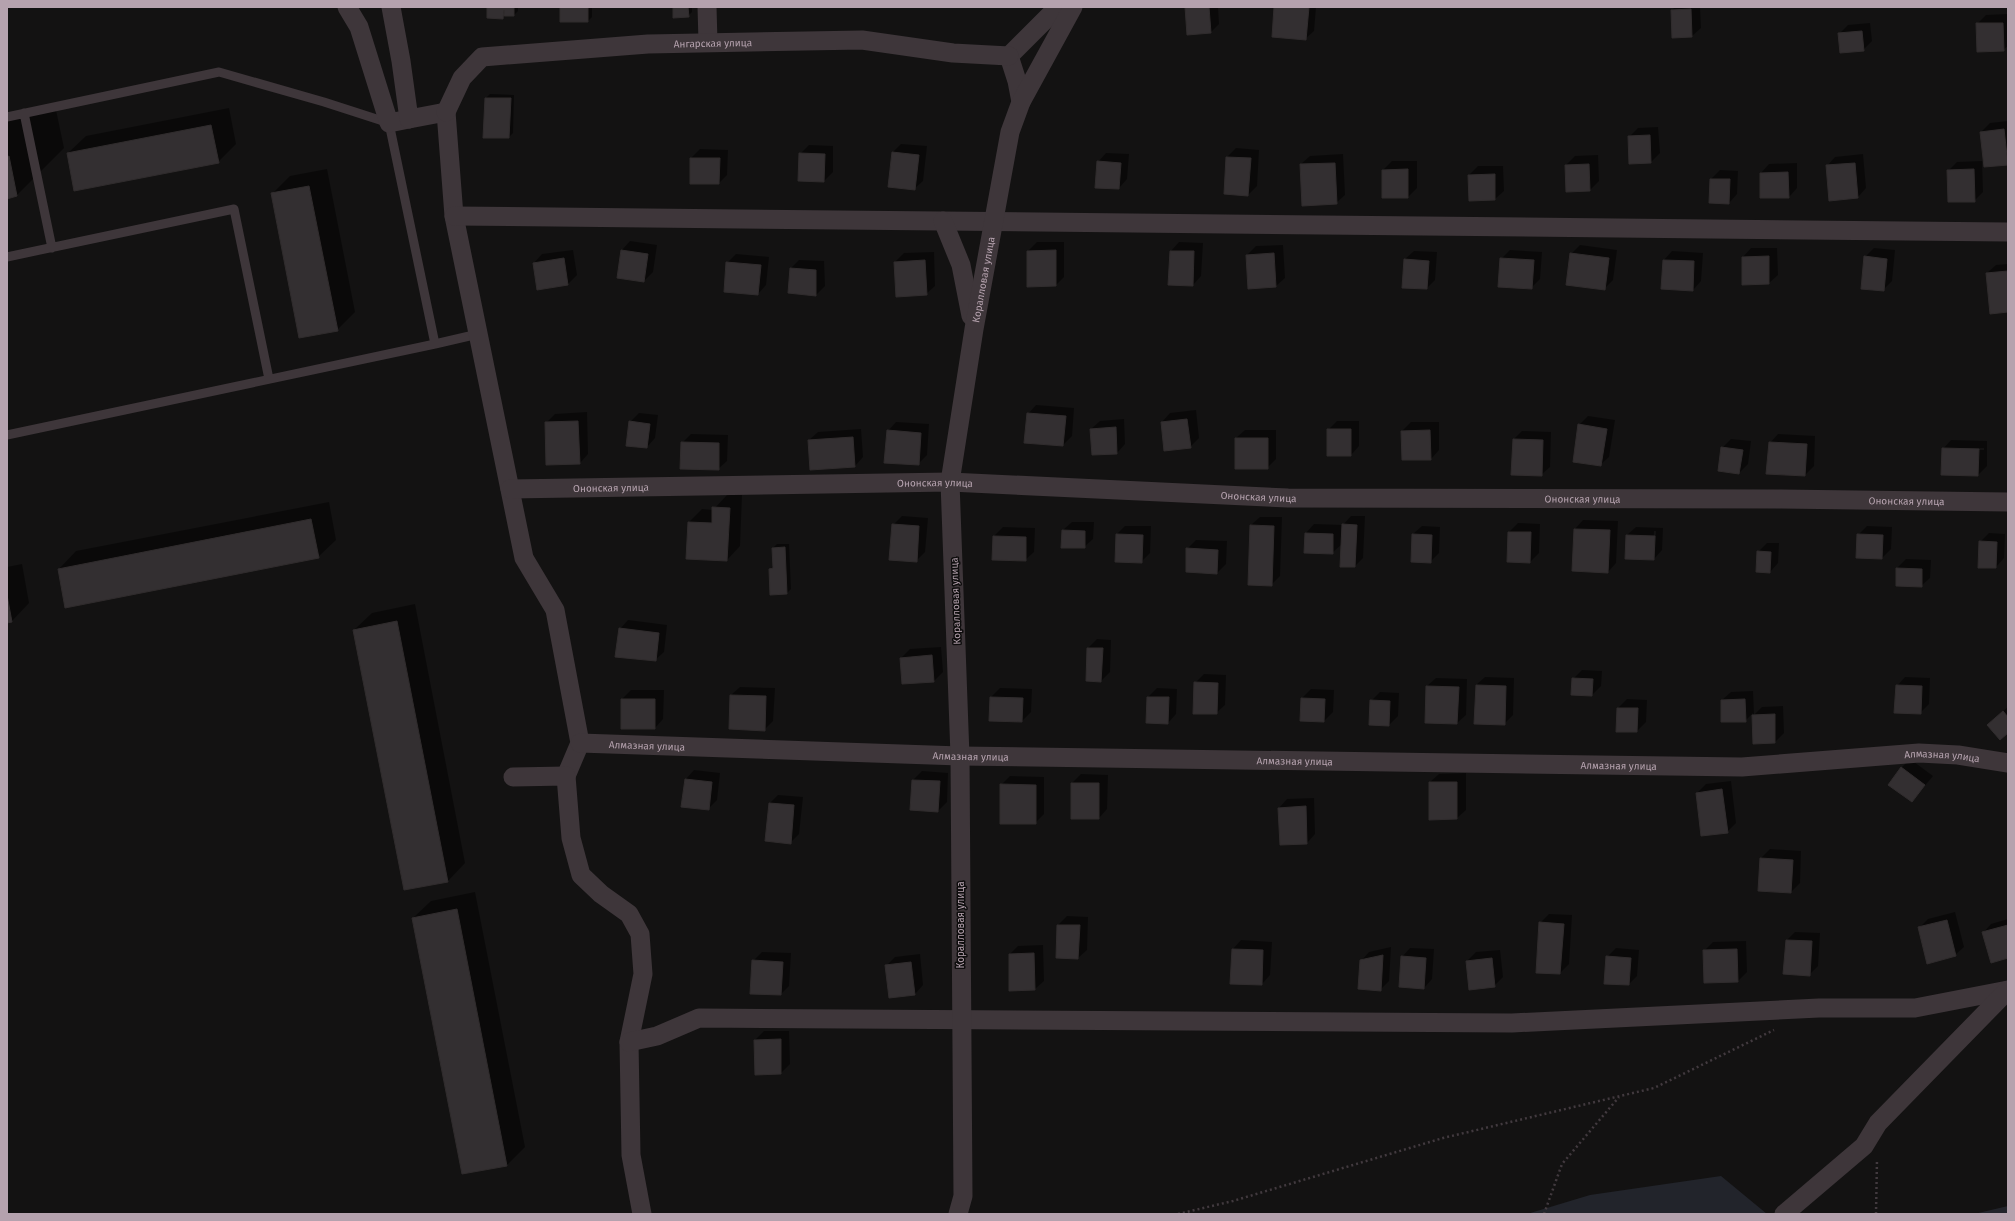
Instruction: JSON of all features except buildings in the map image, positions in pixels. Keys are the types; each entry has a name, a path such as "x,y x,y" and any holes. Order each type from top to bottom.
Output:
{"street":[{"path":"347,7 359,27 389,123 446,112 454,216 524,558 555,610 580,743 566,776 571,838 581,875 600,894 629,914 640,934 643,974 629,1042 631,1154 642,1214"},
{"path":"391,7 401,61 409,119"},
{"path":"707,7 708,42"},
{"path":"1022,102 1009,56 1058,7"},
{"name":"Коралловая улица","path":"958,1214 963,1196 960,756 950,482 992,221 1010,132 1022,102 1073,7"},
{"name":"Ангарская улица","path":"446,112 462,78 482,57 648,44 862,40 953,53 1009,56"},
{"path":"454,216 2008,232"},
{"path":"943,220 961,265 974,329"},
{"name":"Ононская улица","path":"510,489 950,482 1288,498 1782,499 2008,502"},
{"name":"Алмазная улица","path":"580,743 960,756 1742,767 1919,753 1958,755 2008,763"},
{"path":"513,777 566,776"},
{"path":"629,1042 657,1036 698,1018 1512,1023 1819,1008 1915,1008 2008,990"},
{"path":"1784,1214 1864,1146 1878,1123 2008,990"}],"lane":[{"path":"7,117 219,72 324,102 389,123 435,344"},
{"path":"24,113 52,248"},
{"path":"7,258 234,209 270,379"},
{"path":"7,435 478,334"}],"path":[{"path":"1178,1214 1233,1201 1443,1138 1654,1088 1776,1029"},
{"path":"1544,1214 1562,1164 1619,1096"},
{"path":"1876,1214 1877,1153"}],"shaded area":[{"path":"1721,1176 1767,1214 1527,1214 1590,1195"},
{"path":"2008,1206 2008,1214 1974,1214"}]}
